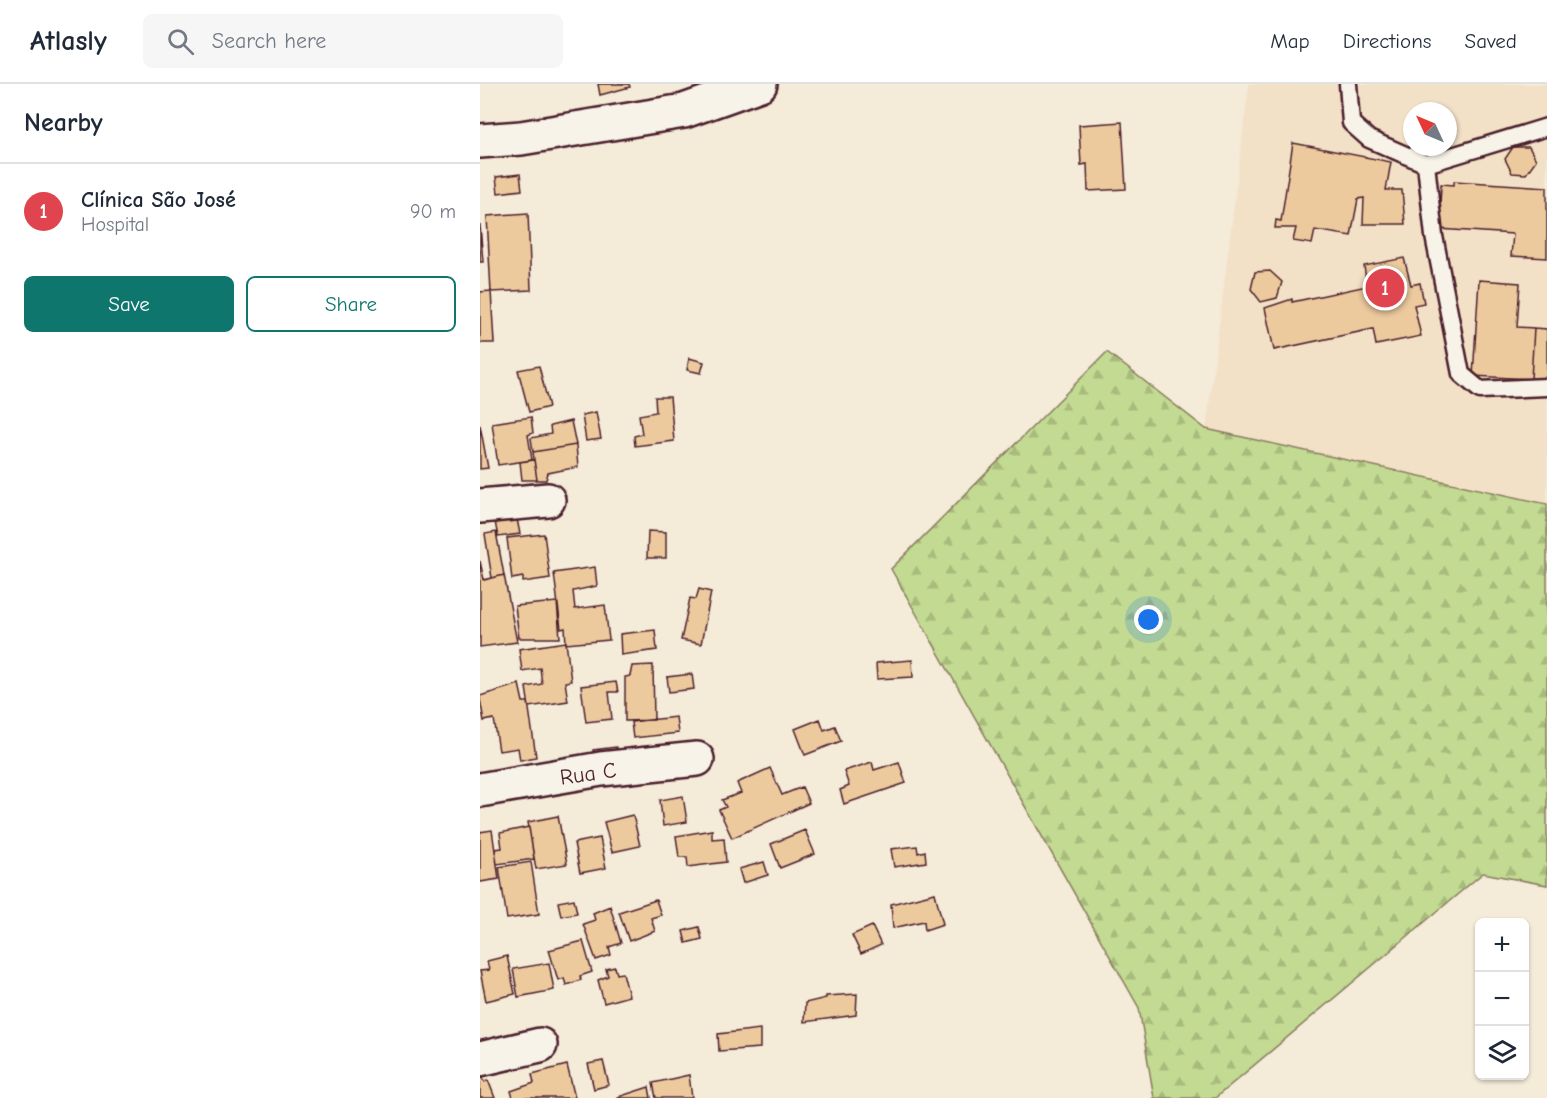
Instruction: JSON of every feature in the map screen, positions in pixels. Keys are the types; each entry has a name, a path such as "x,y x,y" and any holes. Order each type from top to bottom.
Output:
{"street":[{"path":"480,141 521,138 684,111 760,84"},
{"path":"480,506 548,500"},
{"name":"Rua C","path":"480,790 601,770 697,759"},
{"path":"480,1059 540,1045"}],"lane":[{"path":"1348,84 1351,123 1369,139 1426,164 1547,127"},
{"path":"1426,164 1434,236 1461,374 1480,390 1547,387"}],"shaded area":[{"path":"1249,84 1547,84 1547,504 1206,429"}],"green space":[{"path":"1107,352 1206,429 1547,504 1547,885 1483,873 1215,1098 1154,1098 1139,1008 891,569"}],"building":[{"path":"598,84 629,84 630,87 600,95"},
{"path":"1122,122 1126,189 1088,191 1087,164 1081,165 1079,125"},
{"path":"1293,143 1391,162 1386,190 1402,190 1405,224 1363,224 1364,198 1358,199 1351,236 1315,230 1312,244 1293,241 1296,228 1275,228 1276,220 1281,221"},
{"path":"1513,147 1529,147 1536,160 1526,174 1512,173 1505,159"},
{"path":"520,174 522,190 498,193 496,177"},
{"path":"1454,181 1547,187 1547,258 1511,256 1513,234 1439,229 1441,184 1454,185"},
{"path":"528,213 531,290 491,292 487,216"},
{"path":"480,225 483,262 480,262"},
{"path":"1404,258 1411,285 1420,283 1424,303 1414,305 1421,336 1376,345 1373,329 1274,350 1265,308 1292,299 1292,302 1367,286 1364,266"},
{"path":"1270,271 1282,282 1277,298 1261,302 1251,289 1255,272"},
{"path":"1479,280 1520,283 1517,327 1534,328 1531,379 1473,376"},
{"path":"491,291 494,343 480,343 480,292"},
{"path":"1534,328 1547,329 1547,380 1531,379"},
{"path":"689,358 704,362 701,373 687,370"},
{"path":"539,366 549,407 529,412 518,370"},
{"path":"655,397 670,397 674,441 635,446 634,436 642,434 639,415 656,412"},
{"path":"596,412 601,439 586,441 582,415"},
{"path":"531,417 533,433 528,435 532,460 498,465 492,423"},
{"path":"571,421 576,445 533,452 531,438 551,434 550,426"},
{"path":"480,425 488,468 480,469"},
{"path":"576,445 578,467 548,473 546,480 537,480 533,452"},
{"path":"534,460 537,480 522,480 520,462"},
{"path":"517,519 520,534 498,537 495,522"},
{"path":"648,531 666,532 666,558 647,558"},
{"path":"496,532 504,575 492,578 485,534"},
{"path":"544,534 550,578 523,582 523,577 512,579 507,538"},
{"path":"480,561 484,580 504,575 517,642 480,647"},
{"path":"595,567 597,586 573,591 575,609 605,605 609,640 566,644 565,628 561,629 554,573"},
{"path":"699,589 711,592 701,644 681,640 690,598 696,599"},
{"path":"557,602 560,638 519,638 515,606"},
{"path":"655,630 657,650 621,655 620,634"},
{"path":"566,642 571,681 565,682 568,701 529,707 526,687 542,684 540,668 522,671 519,649"},
{"path":"912,660 913,677 877,679 876,663"},
{"path":"653,665 654,720 625,721 625,677 630,676 632,666"},
{"path":"692,674 694,689 669,692 667,677"},
{"path":"616,682 618,692 609,692 612,719 586,722 581,686"},
{"path":"519,684 523,702 528,702 536,757 520,760 518,748 499,751 494,719 484,721 480,699 480,696"},
{"path":"676,717 678,733 633,738 631,722"},
{"path":"820,719 824,730 835,726 841,741 805,755 795,729"},
{"path":"616,747 617,760 595,762 593,750"},
{"path":"872,762 874,770 899,762 906,783 844,804 840,790 849,786 844,771"},
{"path":"770,768 782,795 802,787 809,803 732,838 719,810 726,807 722,800 741,793 737,783"},
{"path":"683,796 687,822 663,826 660,800"},
{"path":"633,815 640,846 612,852 604,822"},
{"path":"558,816 567,864 536,869 528,822"},
{"path":"529,827 534,859 497,864 495,849 502,848 500,833"},
{"path":"492,830 499,879 480,882 480,832"},
{"path":"712,830 712,839 724,838 726,862 688,867 687,857 679,857 676,836"},
{"path":"805,830 815,854 780,868 771,844"},
{"path":"600,838 606,868 580,873 574,843"},
{"path":"917,846 918,853 925,851 926,862 894,867 891,849"},
{"path":"531,862 539,914 507,919 499,867"},
{"path":"764,862 768,875 743,883 739,869"},
{"path":"935,893 943,924 925,930 924,921 893,928 891,904"},
{"path":"574,899 577,913 561,916 558,902"},
{"path":"656,900 661,915 651,918 655,931 629,941 619,912"},
{"path":"610,906 621,943 609,947 611,955 596,960 583,924 595,920 593,913"},
{"path":"872,926 881,945 861,954 852,935"},
{"path":"699,927 702,939 686,943 683,931"},
{"path":"583,941 592,972 580,976 581,980 566,985 564,978 558,980 549,950"},
{"path":"507,956 515,994 486,1001 480,971 489,970 487,961"},
{"path":"549,963 554,990 518,997 513,969"},
{"path":"615,967 617,974 623,973 629,996 604,1003 598,980 608,976 606,969"},
{"path":"857,994 856,1015 804,1022 805,1003 826,998 826,996"},
{"path":"760,1029 760,1048 719,1051 718,1034"},
{"path":"603,1061 609,1085 594,1089 588,1064"},
{"path":"567,1065 575,1098 513,1098 511,1091 534,1083 532,1074"},
{"path":"480,1071 485,1082 488,1080 495,1098 480,1098"},
{"path":"689,1075 692,1098 656,1098 653,1083"},
{"path":"649,1087 651,1098 618,1098 618,1097"}],"place":[{"name":"Clínica São José","path":"1385,288"}]}
